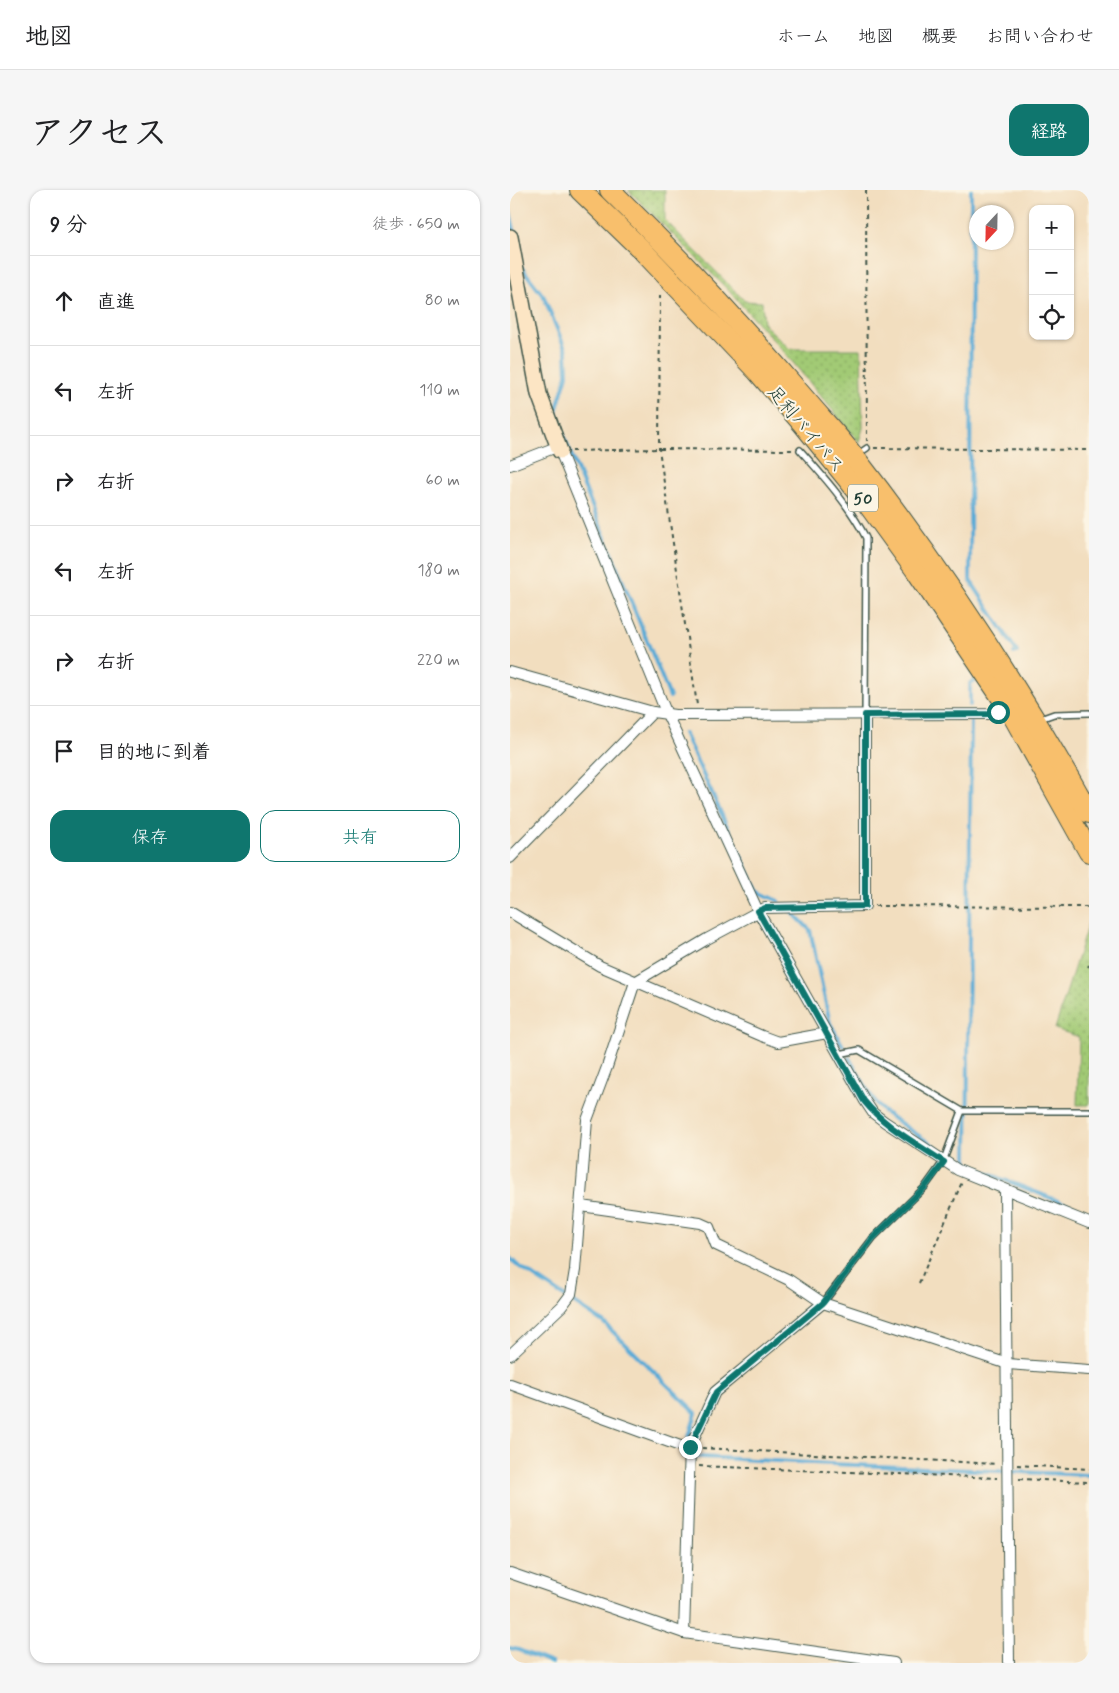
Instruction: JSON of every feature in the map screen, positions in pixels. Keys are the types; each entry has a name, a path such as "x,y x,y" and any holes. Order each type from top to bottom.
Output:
{"highway":[{"name":"足利バイパス","path":"580,190 641,249 752,366 839,481 915,569 1008,707 1089,852"},
{"name":"足利バイパス","path":"610,190 716,298 769,357 861,453 969,615 1036,721 1089,813"}],"street":[{"path":"510,237 511,253 539,394 666,712 758,911 864,1101 885,1122 944,1162 966,1174 1089,1223"},
{"path":"510,465 559,448"},
{"path":"510,672 653,712 666,712 675,715 990,714 1008,707"},
{"path":"510,858 653,712"},
{"path":"510,1355 562,1306 571,1294 581,1206 587,1120 607,1067 634,982 708,938 765,908 865,906 865,715"},
{"path":"510,912 600,966 762,1036 778,1042 827,1034"},
{"path":"1005,1190 1008,1364 1009,1663"},
{"path":"581,1206 700,1223 709,1227 716,1245 789,1280 823,1303 1008,1364 1089,1370"},
{"path":"684,1633 690,1447 716,1392 823,1303"},
{"path":"510,1384 680,1446 690,1447"},
{"path":"510,1573 684,1633 894,1663"}],"lane":[{"path":"800,450 839,481 866,538 865,715"},
{"path":"1036,721 1054,714 1089,713"},
{"path":"839,1054 859,1050 962,1111 1089,1111"},
{"path":"823,1303 873,1238 925,1187 944,1162 962,1111"}],"path":[{"path":"866,190 861,453 1089,450"},
{"path":"660,295 659,449 698,715"},
{"path":"559,448 800,450"},
{"path":"865,906 1089,907"},
{"path":"919,1283 966,1174"},
{"path":"690,1447 1089,1469"},
{"path":"689,1465 1089,1482"}],"green space":[{"path":"628,190 665,190 665,220 745,301 762,302 764,324 790,349 861,349 863,428 859,442 785,353 729,291"},
{"path":"1089,920 1089,1105 1077,1105 1079,1037 1055,1029"}],"waterway":[{"path":"971,190 970,580 1017,652 1014,653"},
{"path":"510,212 515,234"},
{"path":"522,268 544,297 566,351 567,375 555,415 670,697"},
{"path":"970,705 970,683 974,681"},
{"path":"967,1165 971,722"},
{"path":"684,733 757,891 779,901"},
{"path":"793,913 810,930 830,1023 843,1046"},
{"path":"849,1058 875,1102 884,1112 941,1151"},
{"path":"954,1160 1089,1213"},
{"path":"510,1258 517,1265 603,1322 696,1413 683,1456 1089,1475"},
{"path":"510,1648 552,1663"}],"route":[{"path":"690,1447 700,1422 716,1392 823,1303 873,1238 925,1187 944,1162 885,1122 864,1101 758,911 765,908 865,906 865,715 990,714 998,712"}]}
